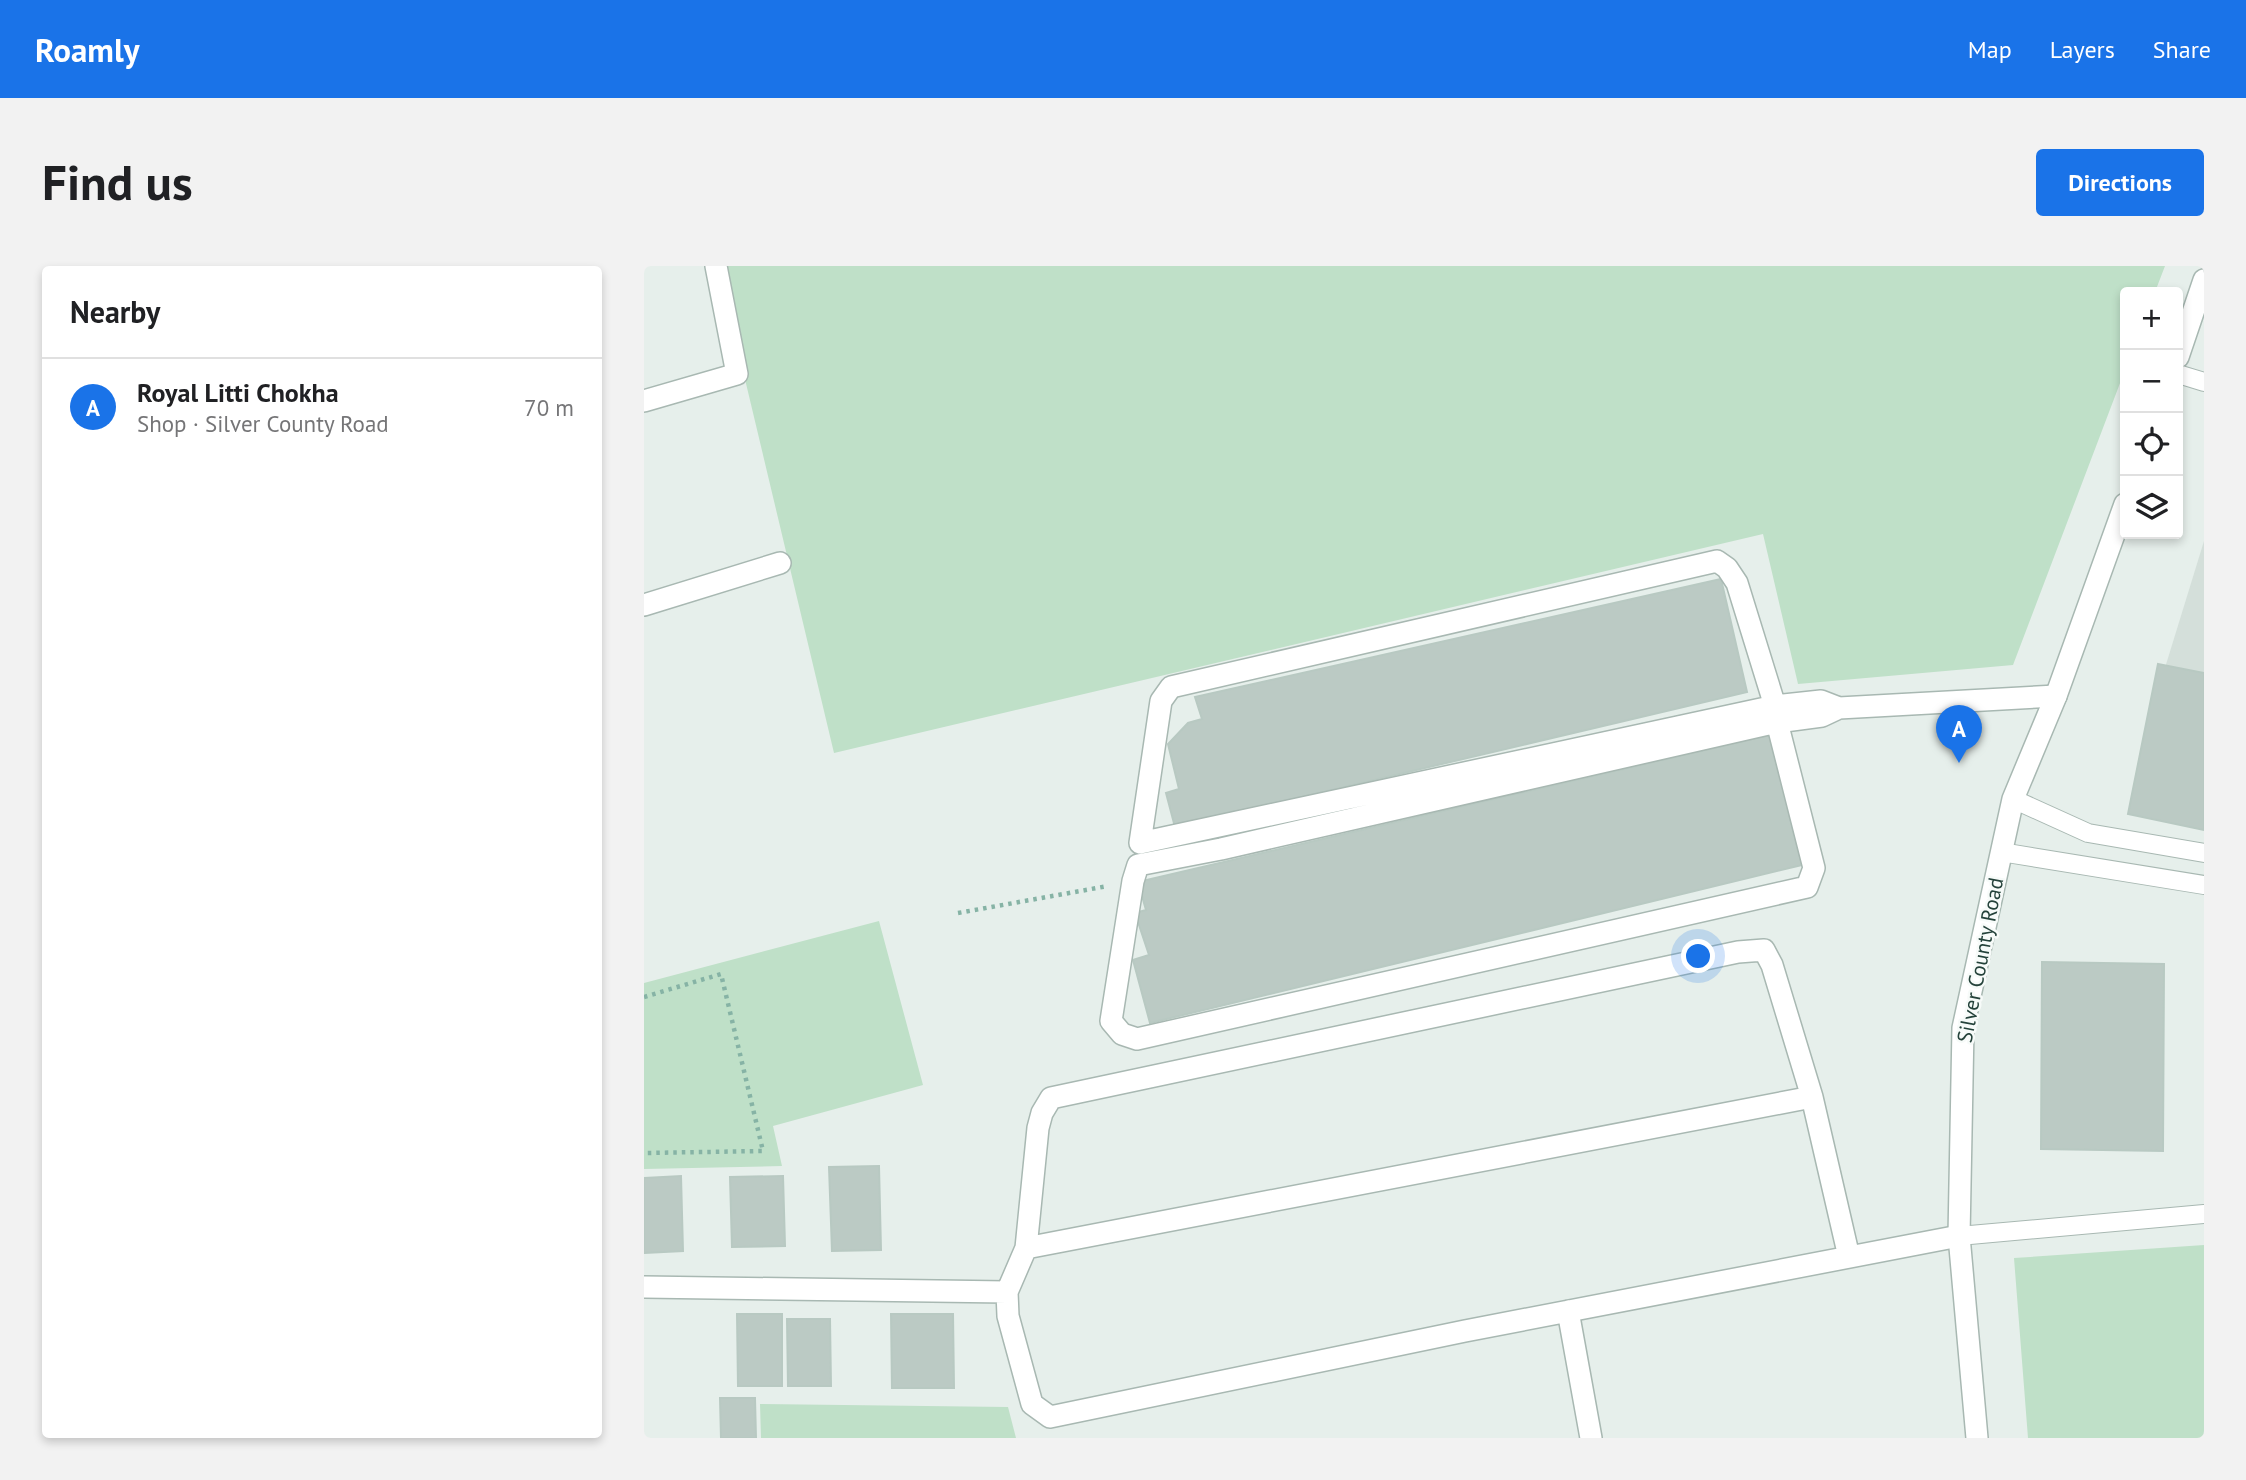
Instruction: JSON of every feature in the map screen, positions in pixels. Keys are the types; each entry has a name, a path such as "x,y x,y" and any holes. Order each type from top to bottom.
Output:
{"street":[{"path":"644,401 737,374 716,266"},
{"path":"2180,350 2204,281"},
{"name":"Silver County Road","path":"1977,1438 1959,1236 1963,1028 2013,799 2056,696 2120,518"},
{"path":"1776,714 1613,741 1140,843 1161,701 1171,687 1717,561 1727,568 1737,583 1776,714 1814,868 1807,887 1137,1039 1122,1034 1111,1021 1133,881 1139,865 1222,849 1776,714 1821,701 1839,708 2056,696"},
{"path":"644,605 780,563"},
{"path":"1849,1257 1812,1097 1772,965 1764,950 1738,952 1051,1098 1042,1113 1038,1128 1026,1248 1007,1292 1008,1316 1032,1404 1050,1417 1568,1311 1959,1236"},
{"path":"1026,1248 1812,1097"},
{"path":"644,1287 1007,1292"},
{"path":"1568,1311 1591,1438"}],"lane":[{"path":"2183,376 2204,382"},
{"path":"2013,799 2088,833 2204,853"},
{"path":"2001,852 2204,885"},
{"path":"1959,1236 2204,1214"}],"path":[{"path":"958,913 1133,881"},
{"path":"644,997 720,974 763,1151 644,1153"}],"shaded area":[{"path":"2204,541 2204,694 2160,684"}],"green space":[{"path":"718,266 2165,266 2157,287 2120,287 2120,383 2013,665 1798,684 1763,534 834,753"},
{"path":"879,921 923,1085 773,1126 782,1166 644,1169 644,983"},
{"path":"2204,1245 2204,1438 2028,1438 2014,1258"},
{"path":"760,1404 1008,1407 1016,1438 761,1438"}],"building":[{"path":"1721,579 1747,692 1175,827 1166,793 1179,789 1168,744 1188,723 1202,719 1195,697"},
{"path":"2158,664 2204,673 2204,830 2128,814"},
{"path":"1770,735 1802,865 1150,1023 1133,960 1149,955 1135,913 1146,910 1138,882"},
{"path":"2042,962 2164,964 2163,1151 2041,1149"},
{"path":"879,1166 881,1250 832,1251 829,1167"},
{"path":"681,1176 683,1251 644,1253 644,1178"},
{"path":"783,1176 785,1246 732,1247 730,1177"},
{"path":"737,1314 782,1314 782,1386 738,1386"},
{"path":"891,1314 953,1314 954,1388 892,1388"},
{"path":"787,1319 830,1319 831,1386 788,1386"},
{"path":"720,1398 755,1398 756,1438 721,1438"}],"place":[{"name":"Royal Litti Chokha","path":"1959,763"}]}
